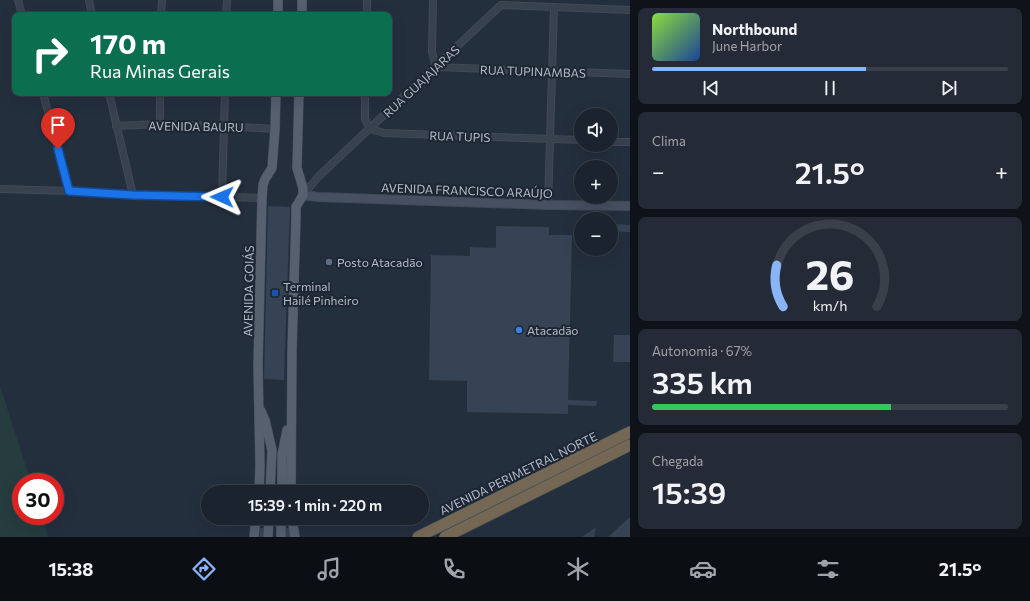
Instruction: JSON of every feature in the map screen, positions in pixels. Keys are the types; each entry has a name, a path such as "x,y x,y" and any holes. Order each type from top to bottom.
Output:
{"highway":[{"name":"AVENIDA PERIMETRAL NORTE","path":"418,537 630,432"},
{"name":"AVENIDA PERIMETRAL NORTE","path":"448,536 630,445"}],"main road":[{"path":"278,0 278,12"},
{"path":"302,0 302,12"},
{"name":"AVENIDA GOIÁS","path":"259,485 258,357 262,198 265,179 272,168 276,96"},
{"path":"291,485 291,405 296,207 303,195 303,188 298,168 300,96"},
{"path":"282,485 282,455 291,405"},
{"path":"259,406 265,420 272,450 270,485"},
{"path":"254,537 255,525"},
{"path":"268,537 269,525"},
{"path":"281,525 281,537"},
{"path":"293,525 295,537"}],"street":[{"path":"18,0 21,12"},
{"path":"89,0 91,12"},
{"path":"161,12 162,0"},
{"path":"226,12 227,0"},
{"path":"367,12 368,0"},
{"path":"433,0 432,52 436,67"},
{"name":"RUA GUAJAJARAS","path":"303,195 319,176 436,67 501,2 554,7 630,10"},
{"path":"548,205 554,7"},
{"name":"RUA TUPINAMBAS","path":"436,67 630,74"},
{"path":"44,96 69,191"},
{"path":"110,96 133,195"},
{"path":"160,96 160,124"},
{"path":"222,197 225,96"},
{"path":"365,96 365,119 370,129"},
{"name":"AVENIDA BAURU","path":"116,126 160,124 275,129"},
{"name":"RUA TUPIS","path":"370,129 384,132 574,140"},
{"path":"618,142 630,142"},
{"path":"0,188 133,195 262,198"},
{"name":"AVENIDA FRANCISCO ARAÚJO","path":"303,195 318,197 548,205 630,206"}],"green space":[{"path":"0,386 28,473 12,473 12,525 45,525 48,537 0,537"}],"building":[{"name":"Terminal Hailé Pinheiro","path":"268,206 290,207 284,380 264,379"},
{"path":"618,224 630,225 630,232 618,231"},
{"name":"Atacadão","path":"496,226 549,227 549,235 572,235 568,400 597,401 596,406 568,405 568,414 467,412 467,381 429,380 431,255 470,256 470,247 496,248"},
{"path":"614,335 630,335 630,362 613,362"},
{"path":"630,517 630,537 608,537"},
{"path":"596,527 594,537 582,537"}],"tunnel":[{"path":"264,525 264,537"},
{"path":"287,537 288,525"}],"place":[{"name":"Posto Atacadão","path":"329,262"},
{"name":"Terminal Hailé Pinheiro","path":"275,293"},
{"name":"Atacadão","path":"519,330"}],"route":[{"path":"58,149 69,191 133,195 222,197"}]}
